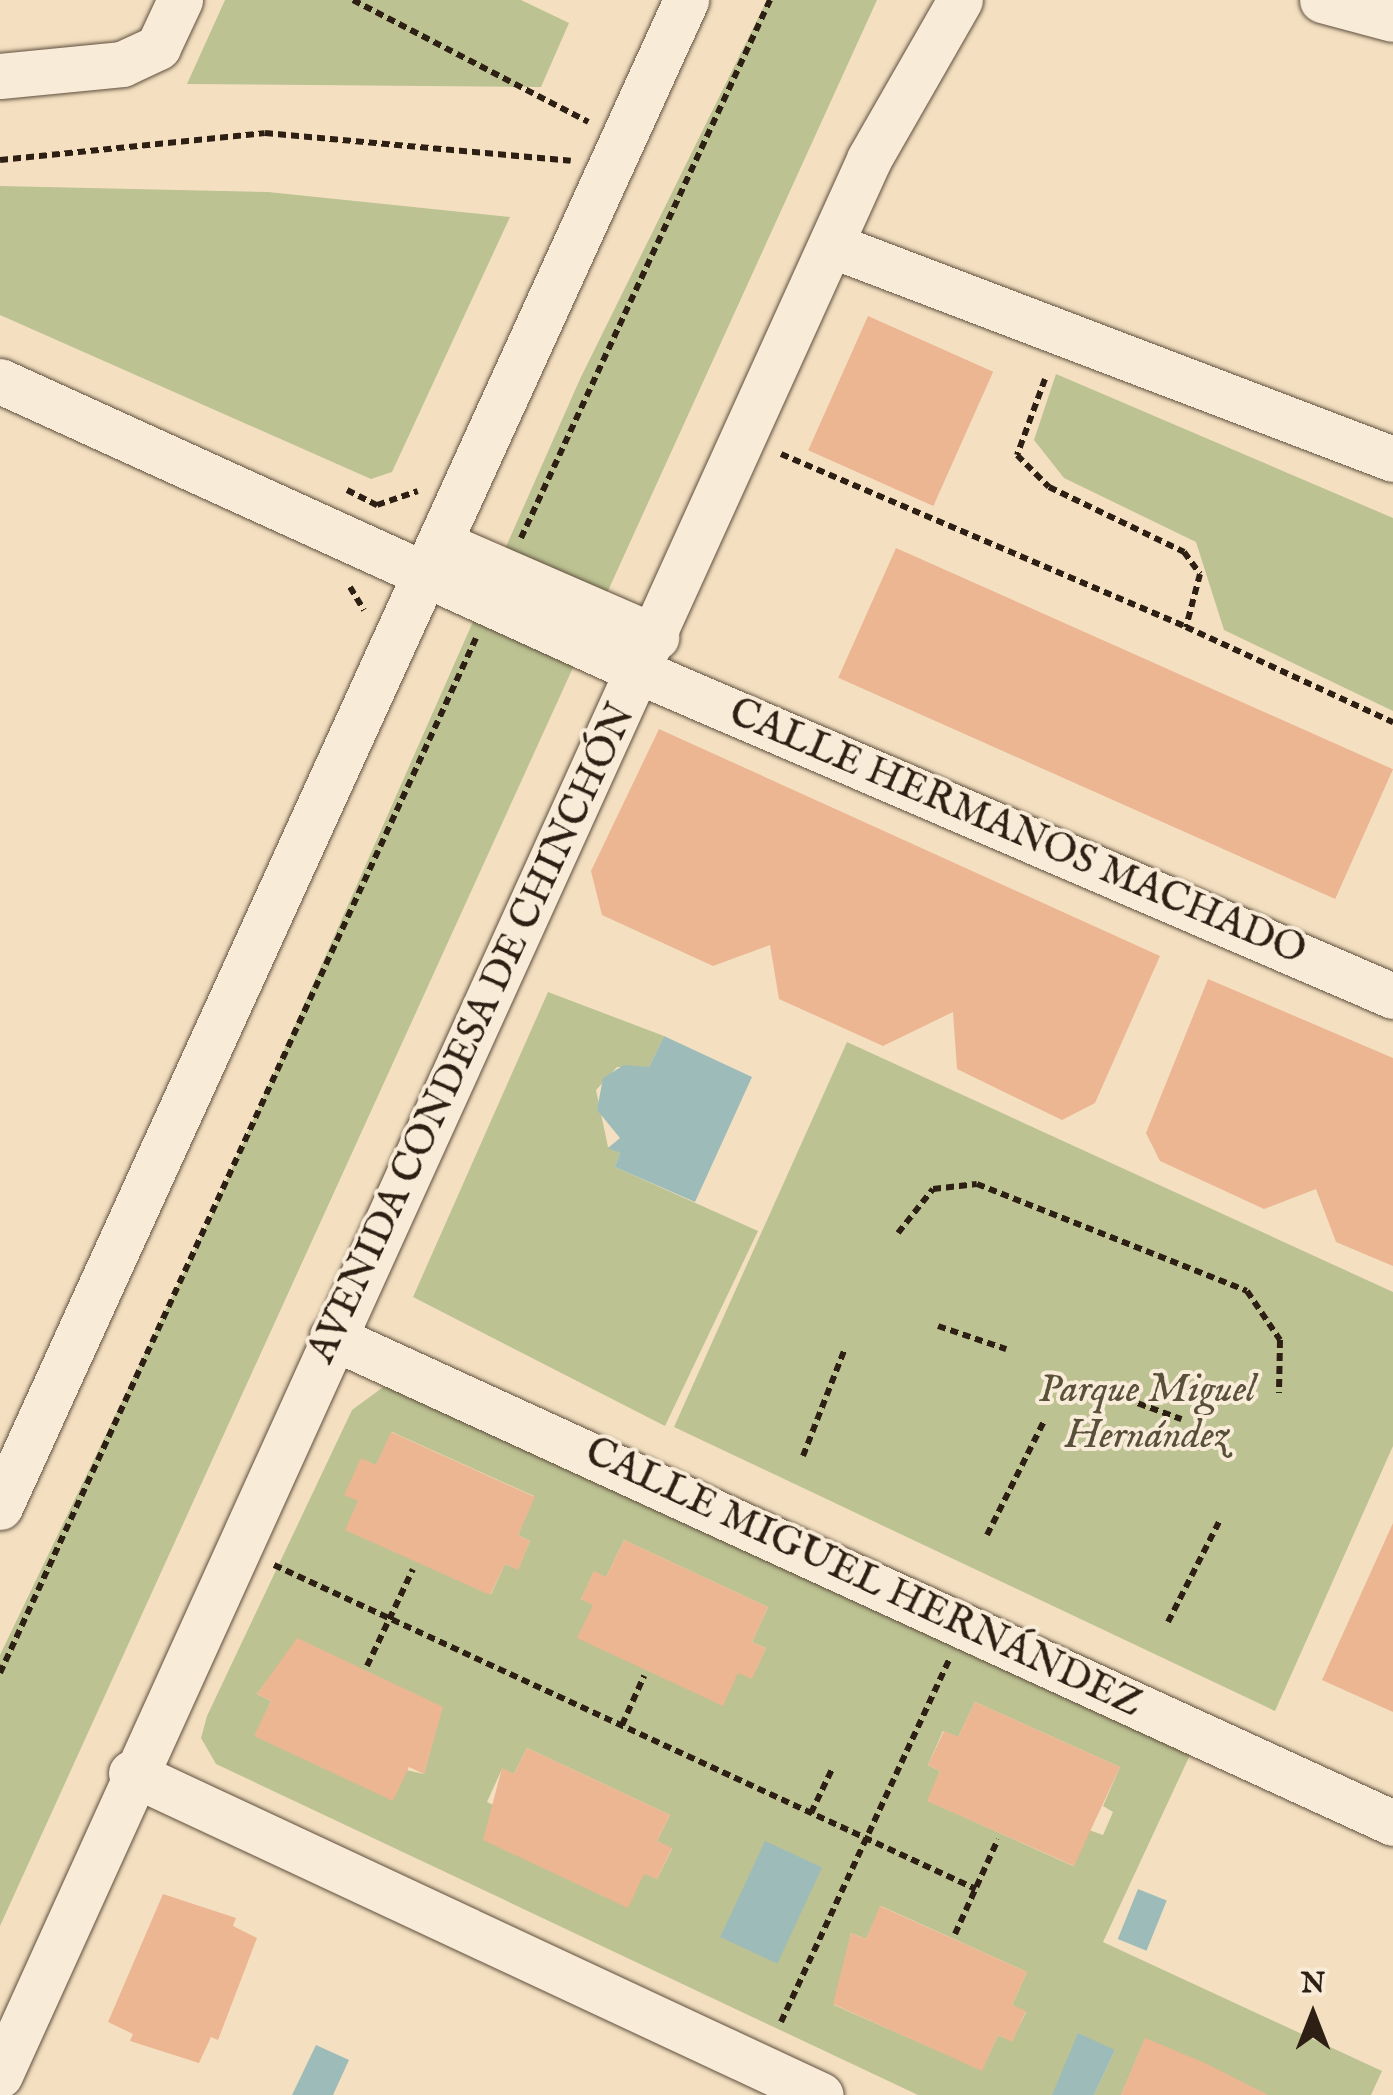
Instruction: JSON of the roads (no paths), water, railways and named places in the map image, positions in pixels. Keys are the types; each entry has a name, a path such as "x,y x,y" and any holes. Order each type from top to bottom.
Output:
{"street":[{"path":"0,76 122,64 158,48 180,0"},
{"path":"0,1506 686,0"},
{"name":"AVENIDA CONDESA DE CHINCHÓN","path":"0,2075 131,1773 648,654 831,245 960,0"},
{"path":"1322,0 1393,18"},
{"path":"831,245 1393,459"},
{"path":"0,381 434,558 648,654"},
{"path":"434,558 506,571 648,654"},
{"name":"CALLE HERMANOS MACHADO","path":"648,654 1393,996"},
{"name":"CALLE MIGUEL HERNÁNDEZ","path":"332,1337 1393,1823"},
{"path":"131,1773 821,2095"}],"water":[{"path":"664,1036 752,1077 695,1202 615,1167 620,1153 608,1148 620,1138 597,1110 603,1078 624,1065 649,1067"},
{"path":"765,1841 822,1868 777,1964 720,1937"},
{"path":"1138,1889 1167,1901 1147,1951 1118,1939"},
{"path":"1078,2033 1115,2050 1094,2095 1052,2095"},
{"path":"316,2045 349,2060 333,2095 292,2095"}],"park label":[{"name":"Parque Miguel Hernández","path":"1147,1414"}]}
